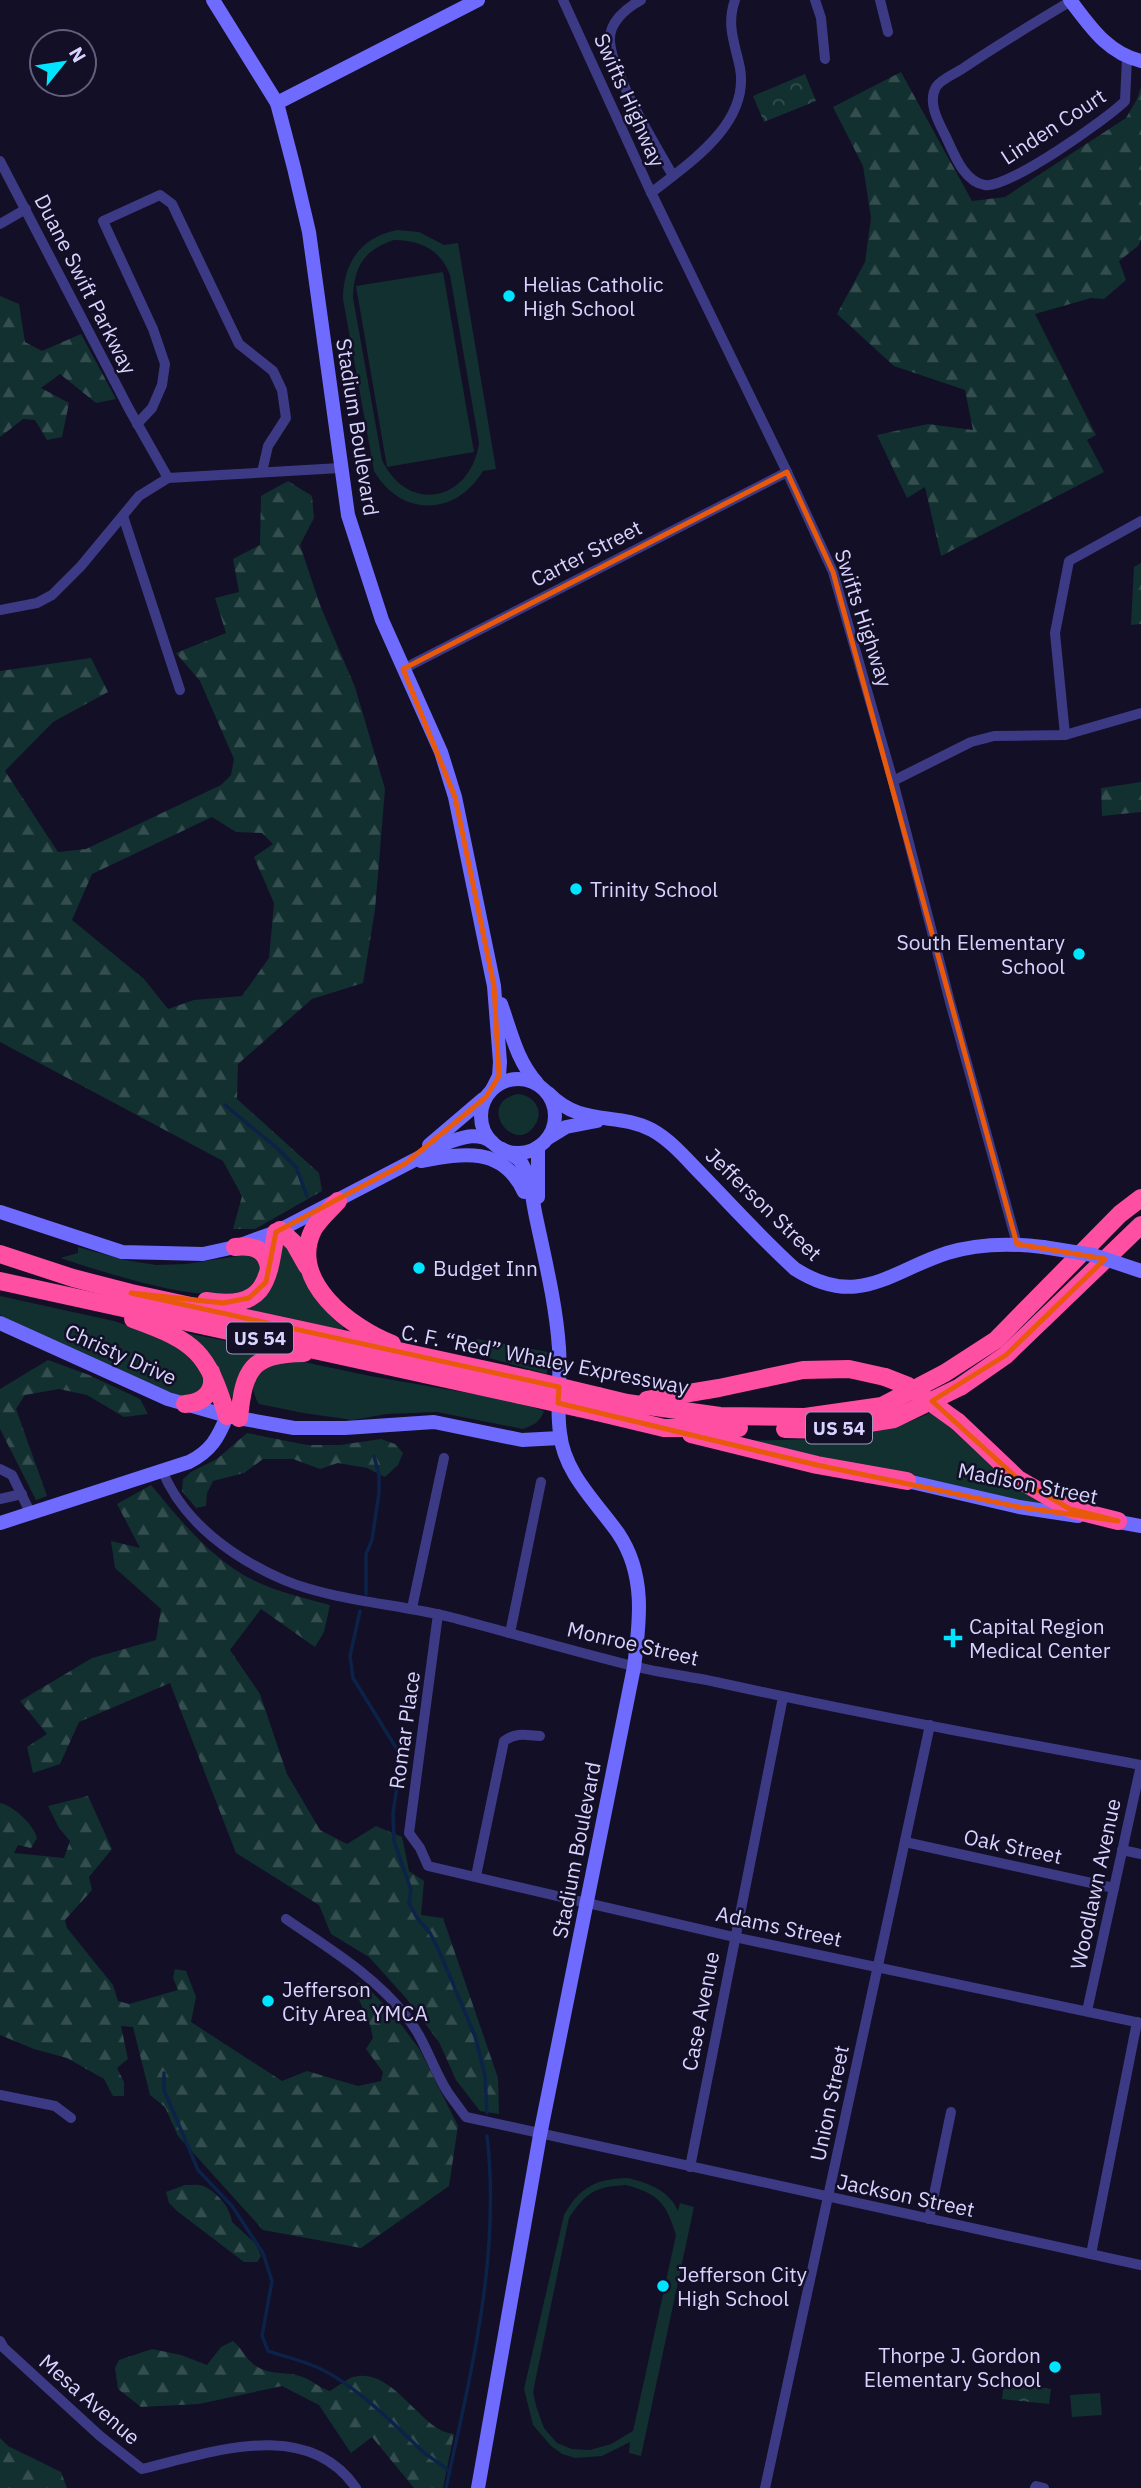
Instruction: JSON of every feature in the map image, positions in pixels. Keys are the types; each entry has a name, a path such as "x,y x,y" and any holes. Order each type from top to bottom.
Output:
{"highway":[{"name":"C. F. “Red” Whaley Expressway","path":"598,1404 627,1403 720,1416 805,1417 882,1406 946,1373 996,1340 1120,1214 1141,1198"},
{"path":"309,1269 308,1250 313,1232 338,1201"},
{"name":"C. F. “Red” Whaley Expressway","path":"0,1280 325,1352 524,1387 598,1404 664,1428 827,1430 894,1419 960,1387 1006,1355 1141,1225"},
{"path":"131,1293 236,1303 258,1292 265,1282 278,1231 294,1243 323,1294 352,1323 380,1339 434,1360"},
{"path":"235,1247 249,1246 258,1249 268,1261 269,1269"},
{"name":"C. F. “Red” Whaley Expressway","path":"0,1254 73,1278 131,1293 434,1360 524,1387"},
{"path":"71,1296 159,1328 185,1342 211,1369 233,1417"},
{"path":"233,1417 244,1380 254,1366 275,1355 325,1352"},
{"path":"185,1404 195,1404 208,1395 213,1380 211,1369"},
{"path":"627,1403 719,1388 803,1370 849,1369 885,1377 908,1385 958,1422 1018,1479 1070,1509 1118,1521"},
{"path":"664,1428 817,1465 907,1481"}],"main road":[{"name":"Stadium Boulevard","path":"213,0 277,103 309,232 348,514 366,575 403,669 440,752 455,797 494,986"},
{"path":"277,103 475,1"},
{"path":"1070,1 1103,42 1134,59"},
{"path":"494,986 527,1073 553,1104 553,1129 542,1143 540,1237"},
{"path":"494,986 500,1062 499,1076 481,1109 485,1133 497,1146 514,1153 526,1152 566,1127 609,1120"},
{"path":"406,1163 503,1081 528,1080 543,1089"},
{"name":"Jefferson Street","path":"543,1089 556,1102 574,1113 652,1130 683,1154 781,1256 796,1269 821,1282 840,1286 865,1286 881,1282 945,1254 980,1245 1017,1244 1093,1255 1141,1271"},
{"path":"0,1212 122,1252 203,1254 235,1247 278,1231 406,1163 463,1137 477,1135 485,1137 519,1160 540,1237"},
{"path":"406,1163 460,1154 503,1163 512,1169 519,1180 536,1216"},
{"name":"Stadium Boulevard","path":"478,2488 540,2135 634,1667 640,1595 631,1557 620,1535 581,1485 560,1438 557,1413 559,1368 556,1316 540,1237"},
{"name":"Christy Drive","path":"0,1323 168,1399 233,1417 294,1428 345,1428 434,1422 522,1440 560,1438"},
{"path":"0,1523 30,1511 188,1462 210,1449 233,1417"},
{"name":"Madison Street","path":"907,1481 1019,1507 1141,1526"}],"street":[{"name":"Swifts Highway","path":"563,0 651,193 833,572 893,781 950,1002 1017,1244"},
{"path":"640,0 626,8 613,27 610,40 626,88 673,176"},
{"path":"651,193 692,161 720,133 734,113 741,93 740,70 730,31 735,0"},
{"path":"815,0 821,18 825,58"},
{"path":"880,0 888,32"},
{"name":"Linden Court","path":"1070,1 936,85 932,99 938,122 959,163 971,179 985,186 997,184 1056,152 1112,114 1125,101 1134,59"},
{"name":"Duane Swift Parkway","path":"0,162 167,478"},
{"name":"Duane Swift Parkway","path":"137,424 152,408 162,385 165,364 153,329 103,221 160,195 172,204 239,344 273,371 282,390 286,418 268,446 262,472"},
{"path":"0,224 26,209"},
{"path":"0,610 37,603 52,595 81,566 139,496 167,478 340,468"},
{"name":"Carter Street","path":"403,669 787,472"},
{"path":"123,516 180,690"},
{"path":"1065,735 1055,633 1069,561 1141,521"},
{"path":"893,781 971,742 994,736 1065,735 1141,713"},
{"path":"412,1608 444,1458"},
{"path":"0,1469 12,1475 30,1511"},
{"name":"Monroe Street","path":"162,1470 170,1491 191,1517 218,1541 249,1563 287,1581 326,1592 438,1614 634,1667 783,1698 1141,1765"},
{"path":"510,1633 541,1482"},
{"path":"0,1499 22,1494"},
{"name":"Romar Place","path":"421,1848 409,1833 438,1614"},
{"name":"Case Avenue","path":"690,2167 783,1698"},
{"name":"Union Street","path":"765,2488 930,1725"},
{"path":"476,1877 504,1741 512,1735 540,1736"},
{"name":"Woodlawn Avenue","path":"1087,2011 1141,1765"},
{"name":"Oak Street","path":"905,1842 1114,1888"},
{"name":"Adams Street","path":"421,1848 429,1866 734,1937 1139,2022"},
{"path":"1122,1850 1141,1854"},
{"name":"Jackson Street","path":"286,1919 358,1969 387,1993 408,2018 431,2056 447,2091 467,2117 1141,2265"},
{"path":"1091,2254 1139,2022"},
{"path":"0,2095 55,2106 71,2118"},
{"path":"929,2219 951,2112"},
{"name":"Mesa Avenue","path":"0,2341 4,2348 100,2436 142,2469 240,2446 283,2444 317,2454 349,2479 356,2488"}],"highlighted area":[{"path":"787,472 833,572 1017,1244 1105,1259 1006,1355 932,1401 1018,1479 1070,1509 1118,1521 1019,1507 817,1465 558,1403 559,1387 131,1293 223,1303 249,1298 266,1282 276,1232 406,1163 486,1097 499,1076 494,986 455,797 403,669"}],"green space":[{"path":"901,72 972,201 1005,197 1126,118 1141,87 1141,240 1138,246 1119,261 1126,280 1104,299 1091,298 1035,314 1096,435 1087,440 1104,472 941,556 925,487 907,498 877,435 928,424 973,430 965,390 894,366 837,314 865,262 871,218 863,166 833,107"},
{"path":"805,74 816,101 764,122 753,96"},
{"path":"397,230 419,232 444,245 458,243 496,469 483,471 458,497 428,506 398,497 374,471 343,299 346,274 356,254 364,245 384,233","holes":["394,240 421,244 428,248 441,259 450,275 479,443 474,463 464,478 452,488 437,494 422,494 407,489 393,477 382,460 353,298 356,277 363,261 375,249"]},
{"path":"443,272 474,452 387,467 356,286"},
{"path":"0,296 19,304 25,342 42,351 81,334 116,399 96,403 60,374 41,388 69,403 62,437 47,440 35,420 23,419 0,437"},
{"path":"288,481 312,496 314,518 300,545 320,605 355,687 385,789 375,910 363,983 312,999 238,1064 237,1099 319,1173 322,1191 255,1229 233,1229 242,1196 223,1161 0,1042 0,671 91,658 108,692 53,722 5,771 58,852 86,849 221,785 231,775 234,759 200,681 176,653 226,633 215,598 239,592 233,559 260,545 261,496","holes":["212,817 236,832 262,833 273,844 254,857 274,903 269,958 242,996 194,1000 168,1009 144,979 72,920 92,874"]},
{"path":"1141,563 1141,624 1131,625 1134,567"},
{"path":"1141,782 1141,812 1102,816 1101,788"},
{"path":"518,1094 533,1100 539,1114 535,1125 527,1133 518,1135 509,1132 502,1125 499,1107 505,1099"},
{"path":"285,1242 344,1330 249,1310 248,1307 279,1244"},
{"path":"78,1247 156,1265 186,1264 251,1254 259,1264 260,1274 247,1290 226,1294 198,1293 133,1280 60,1258 78,1253"},
{"path":"0,1296 114,1321 177,1345 207,1371 205,1390 187,1398 93,1359 0,1315"},
{"path":"186,1333 272,1350 227,1402"},
{"path":"477,1339 548,1352 547,1374 489,1358 489,1354 475,1351"},
{"path":"48,1360 89,1375 140,1399 148,1414 124,1417 87,1395 59,1389 25,1395 16,1409 47,1496 36,1500 0,1429 0,1389"},
{"path":"299,1361 515,1401 544,1411 536,1423 523,1429 437,1412 387,1414 353,1420 259,1404 253,1384 256,1377 270,1367"},
{"path":"937,1410 1050,1508 743,1441 855,1435 897,1426"},
{"path":"247,1433 307,1445 340,1445 381,1439 395,1444 403,1453 398,1465 385,1477 367,1468 338,1463 320,1469 293,1459 263,1459 244,1473 213,1481 207,1493 206,1506 196,1508 182,1491 183,1479 217,1459"},
{"path":"151,1485 197,1538 238,1571 271,1588 330,1605 324,1632 315,1647 261,1609 230,1650 260,1694 287,1774 320,1830 347,1844 376,1826 402,1837 409,1871 424,1881 421,1915 443,1918 498,2078 499,2114 480,2111 456,2080 439,2042 406,1998 369,1957 331,1934 319,1905 236,1853 170,1683 79,1722 60,1764 33,1773 27,1747 47,1734 20,1701 92,1658 156,1640 161,1609 115,1568 111,1541 140,1548 117,1504"},
{"path":"88,1796 112,1849 89,1877 92,1890 65,1920 67,1928 113,1985 118,2001 129,2004 178,1990 173,1978 175,1969 186,1971 196,1997 191,2022 282,2081 307,2071 358,2086 381,2081 383,2072 366,2049 373,2038 354,1988 358,1982 367,1987 394,2015 420,2050 458,2126 449,2186 361,2248 263,2230 178,2136 165,2107 150,2095 133,2027 121,2026 128,2059 117,2068 124,2082 124,2096 113,2096 104,2079 67,2058 34,2049 0,2035 0,1803 22,1816 37,1838 31,1848 18,1845 14,1853 64,1858 70,1841 59,1828 48,1806"},
{"path":"627,2178 657,2188 669,2198 678,2211 680,2203 694,2207 641,2456 629,2453 630,2442 602,2456 575,2458 562,2454 551,2446 533,2425 524,2389 564,2215 576,2198 590,2186 606,2180","holes":["626,2185 646,2192 660,2201 669,2215 676,2235 633,2431 611,2444 590,2450 572,2449 557,2443 544,2428 533,2392 569,2218 592,2193 606,2187"]},
{"path":"185,2185 203,2186 218,2196 229,2211 232,2222 256,2244 261,2256 257,2262 244,2262 169,2203 166,2192"},
{"path":"233,2341 249,2360 262,2369 300,2376 330,2391 353,2377 365,2376 389,2385 430,2422 442,2431 454,2434 443,2488 414,2488 372,2437 351,2453 319,2405 282,2386 199,2404 141,2407 118,2389 115,2368 119,2360 152,2349 181,2355 207,2365 221,2347"},
{"path":"1004,2383 1051,2389 1049,2404 1002,2399"},
{"path":"1100,2393 1102,2415 1072,2417 1070,2395"},
{"path":"0,2438 8,2446 61,2472 67,2488 0,2488"}],"waterway":[{"path":"225,1105 296,1167 307,1196"},
{"path":"366,1594 366,1554 372,1540 379,1493 379,1475 374,1456"},
{"path":"360,1611 350,1656 353,1678 398,1751 399,1774 393,1813 394,1841 411,1890 409,1903 440,1953 475,2036 485,2076 487,2113"},
{"path":"164,2073 164,2090 198,2170 232,2206 263,2253 272,2281 262,2336 268,2351 314,2366 342,2382 450,2472"},
{"path":"446,2488 474,2357 487,2269 490,2225 487,2136"}],"place":[{"name":"Helias Catholic High School","path":"509,296"},
{"name":"Trinity School","path":"576,889"},
{"name":"South Elementary School","path":"1079,954"},
{"name":"Budget Inn","path":"419,1268"},
{"name":"Capital Region Medical Center","path":"953,1638"},
{"name":"Jefferson City Area YMCA","path":"268,2001"},
{"name":"Jefferson City High School","path":"663,2286"},
{"name":"Thorpe J. Gordon Elementary School","path":"1055,2367"}]}
